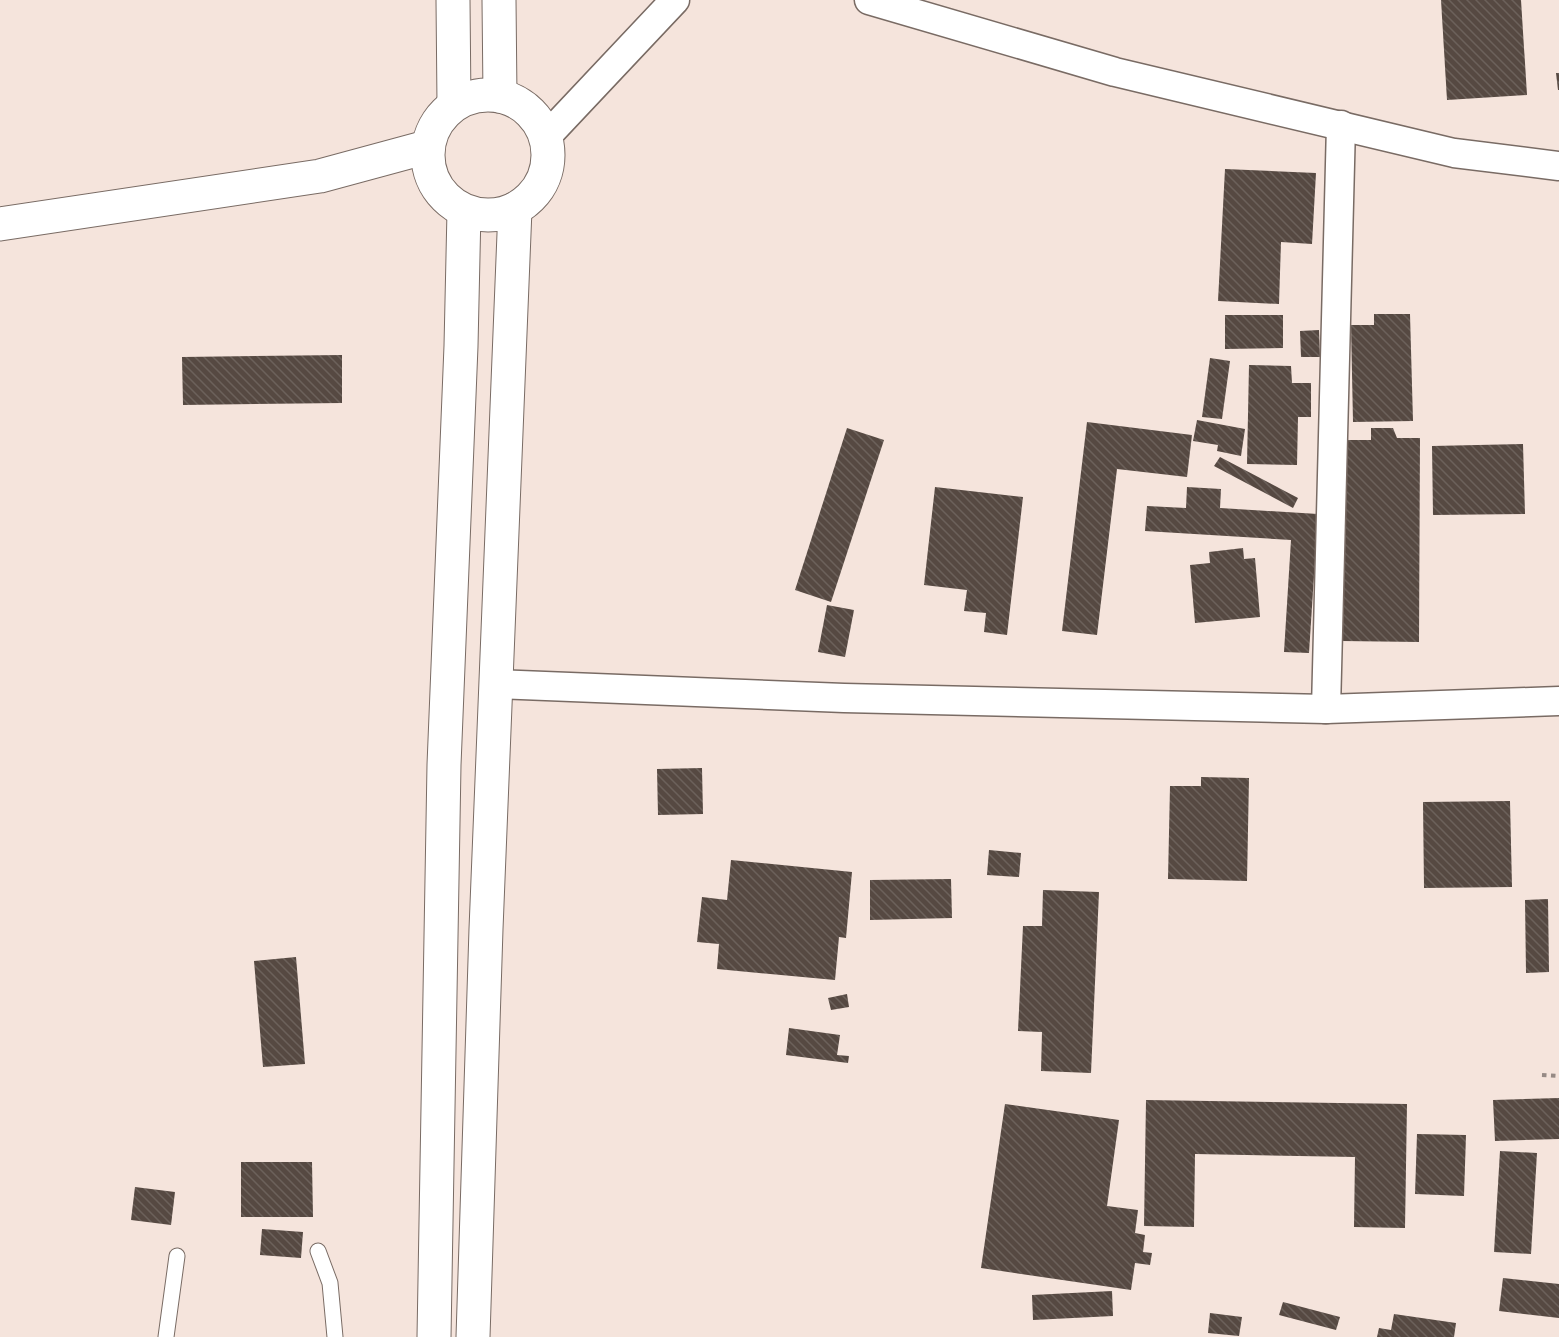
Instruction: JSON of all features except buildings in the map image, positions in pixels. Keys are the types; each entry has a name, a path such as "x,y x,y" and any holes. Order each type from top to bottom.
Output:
{"street":[{"path":"453,0 454,104"},
{"path":"499,0 500,96"},
{"path":"546,137 675,0"},
{"path":"868,0 1115,72 1454,153 1559,166"},
{"path":"476,95 500,96 520,104 536,118 546,137 549,158 544,179 532,197 515,209 498,215 481,215 464,211 442,196 429,173 427,147 435,123 454,104 476,95"},
{"path":"1326,709 1341,125"},
{"path":"0,224 320,177 427,147"},
{"path":"473,1337 495,684 515,209"},
{"path":"434,1337 444,765 461,346 464,211"},
{"path":"495,684 844,698 1326,709 1559,701"}],"lane":[{"path":"318,1251 330,1282 335,1337"},
{"path":"166,1337 177,1256"}],"path":[{"path":"1542,1075 1559,1076"}]}
